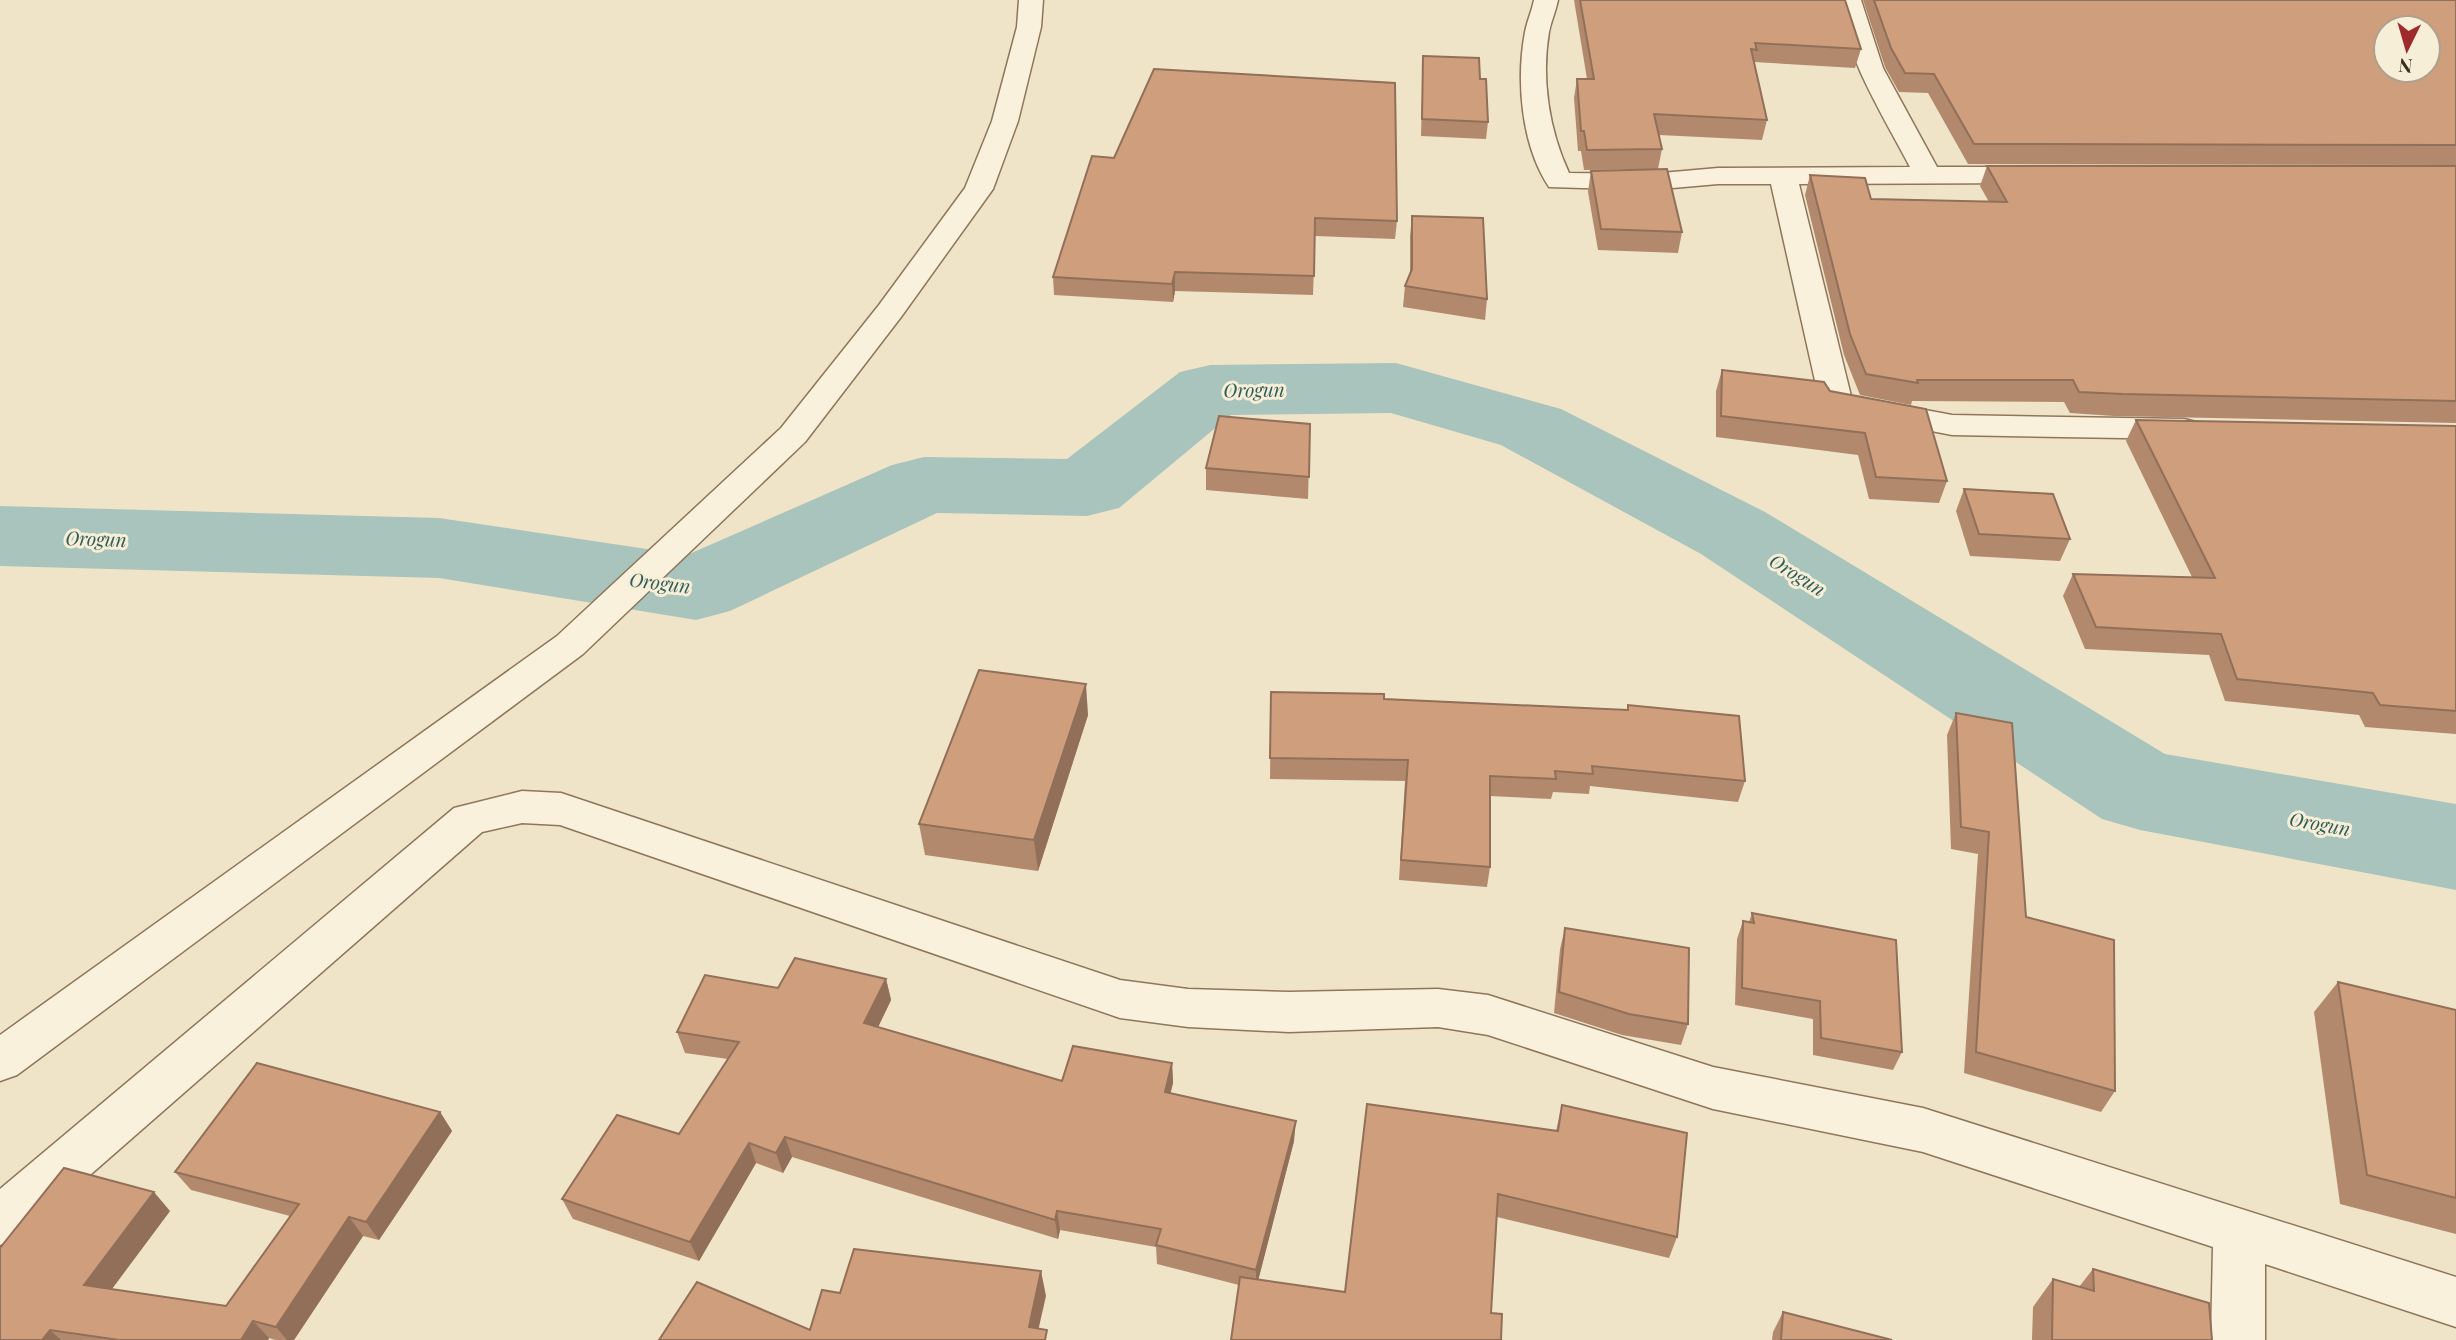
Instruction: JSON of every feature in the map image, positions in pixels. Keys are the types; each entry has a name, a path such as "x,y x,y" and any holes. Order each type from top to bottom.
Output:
{"street":[{"path":"0,1061 570,645 793,435 890,312 979,188 1005,121 1029,27 1031,0"},
{"path":"1546,0 1537,32 1535,108 1544,148 1559,181 1650,181 1718,176 2064,176"},
{"path":"1849,0 1853,29 1867,63 1928,175"},
{"path":"1783,176 1836,403 1952,425 2209,430"},
{"path":"0,1221 469,819 522,807 561,809 1120,999 1188,1008 1264,1011 1438,1008 1488,1015 1631,1059 1713,1088 1801,1108 1923,1129 2456,1302"},
{"path":"2238,1230 2238,1340"}],"building":[{"path":"1580,0 1845,0 1861,49 1755,43 1757,50 1751,49 1767,120 1654,114 1662,149 1587,150 1584,131 1581,131 1577,79 1594,79"},
{"path":"1874,0 2456,0 2456,145 1974,144 1934,74 1905,73 1891,48"},
{"path":"1423,56 1479,58 1480,79 1486,79 1488,122 1422,119"},
{"path":"1154,69 1395,83 1397,221 1315,218 1314,276 1175,272 1172,284 1053,277 1092,156 1114,158"},
{"path":"1987,166 2456,166 2456,401 2079,392 2073,380 1917,380 1918,383 1866,374 1850,334 1810,175 1865,178 1871,199 2007,202"},
{"path":"1667,169 1682,232 1601,229 1591,171"},
{"path":"1412,216 1483,218 1487,299 1405,286 1412,269"},
{"path":"1722,370 1824,382 1830,391 1926,409 1947,481 1876,477 1865,433 1721,416"},
{"path":"1219,416 1310,424 1309,477 1206,468"},
{"path":"2136,420 2456,426 2456,711 2380,705 2373,693 2237,679 2221,634 2096,627 2073,574 2215,578"},
{"path":"1964,489 2053,494 2070,539 1979,534"},
{"path":"979,670 1086,684 1034,840 919,824"},
{"path":"1271,692 1384,694 1384,699 1628,710 1628,705 1739,716 1745,781 1592,766 1593,774 1555,771 1556,779 1490,776 1490,867 1401,860 1408,760 1270,758"},
{"path":"1956,713 2012,723 2026,917 2114,940 2115,1091 1976,1052 1989,832 1961,827"},
{"path":"1752,913 1896,940 1902,1052 1821,1038 1820,1001 1742,988 1743,921 1754,923"},
{"path":"1565,928 1689,948 1688,1024 1629,1014 1559,992"},
{"path":"795,958 886,979 864,1023 1062,1081 1073,1046 1172,1063 1165,1092 1296,1121 1256,1270 1156,1245 1161,1229 1057,1211 1055,1220 785,1137 776,1153 749,1143 690,1242 562,1199 617,1115 679,1134 739,1042 677,1032 705,975 778,988"},
{"path":"2338,982 2456,1010 2456,1198 2367,1175"},
{"path":"257,1063 440,1112 366,1222 349,1217 276,1327 253,1321 241,1340 119,1340 50,1330 42,1340 0,1340 0,1248 64,1168 154,1192 84,1285 226,1306 299,1204 175,1172"},
{"path":"1367,1104 1558,1131 1562,1105 1687,1133 1677,1237 1498,1194 1491,1313 1502,1314 1501,1340 1231,1340 1240,1277 1345,1292"},
{"path":"854,1249 1041,1271 1029,1327 1047,1330 1045,1340 659,1340 697,1282 810,1330 822,1290 840,1293"},
{"path":"2093,1269 2209,1303 2212,1340 2052,1340 2053,1279 2094,1291"},
{"path":"1783,1312 1892,1340 1781,1340"}],"waterway":[{"name":"Orogun","path":"0,536 439,548 696,588 924,485 1087,488 1210,390 1396,388 1531,427 1733,533 2140,790 2456,847"}]}
